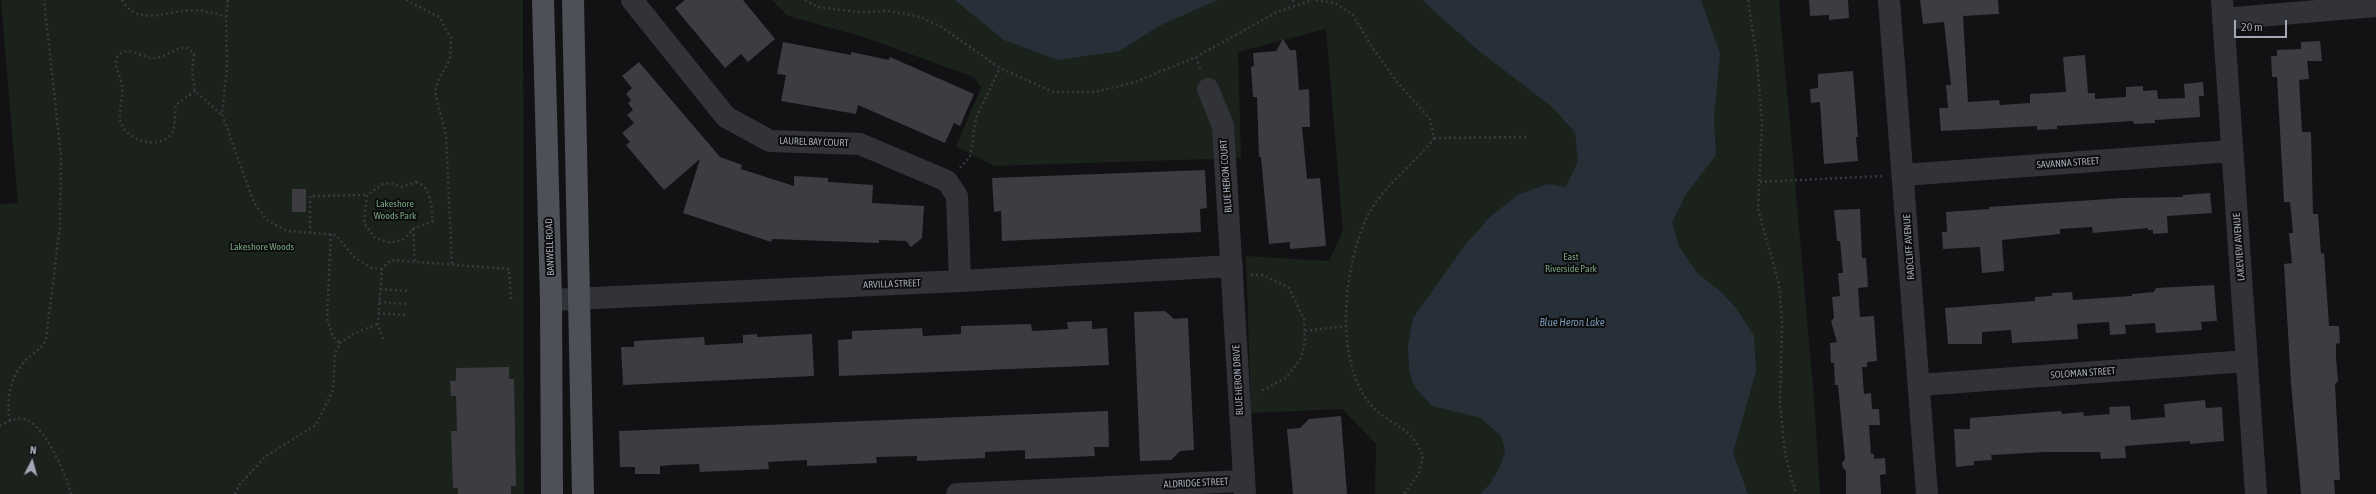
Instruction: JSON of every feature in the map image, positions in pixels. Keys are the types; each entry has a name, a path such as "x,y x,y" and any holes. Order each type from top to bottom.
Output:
{"main road":[{"name":"BANWELL ROAD","path":"543,0 551,300 552,494"},
{"path":"573,0 583,494"}],"street":[{"name":"LAUREL BAY COURT","path":"632,0 726,117 770,141 860,144 947,181"},
{"name":"RADCLIFF AVENUE","path":"1889,0 1927,494"},
{"path":"2222,10 2376,6"},
{"name":"LAKEVIEW AVENUE","path":"2222,10 2256,494"},
{"name":"BLUE HERON COURT","path":"1208,90 1223,126 1232,270"},
{"name":"SAVANNA STREET","path":"1903,175 2232,151"},
{"path":"947,181 957,196 960,282"},
{"name":"ARVILLA STREET","path":"551,300 1232,270"},
{"name":"BLUE HERON DRIVE","path":"1232,270 1245,487"},
{"name":"SOLOMAN STREET","path":"1919,386 2247,361"},
{"name":"ALDRIDGE STREET","path":"957,494 1245,487"}],"path":[{"path":"10,421 8,398 14,377 27,359 40,349 46,339 60,226 61,156 44,0"},
{"path":"122,0 131,10 148,17 196,11 226,17"},
{"path":"228,0 226,17 227,68 222,114 244,180 260,212 267,220 282,229 298,234 331,234 341,238 355,258 372,268 382,269"},
{"path":"406,0 439,17 451,38 450,59 438,81 435,92 446,135 452,265"},
{"path":"805,0 818,7 858,12 890,11 921,17 943,28 1000,68 1053,92 1096,92 1135,82 1196,57 1277,12 1312,0"},
{"path":"1293,0 1294,6"},
{"path":"1316,0 1335,3 1353,15 1372,47 1430,119 1434,138"},
{"path":"1748,0 1757,60 1762,124 1758,209 1779,284 1782,322 1780,404 1785,454 1796,494"},
{"path":"195,91 176,105 174,127 172,133 166,138 150,143 135,139 129,134 121,122 120,114 122,88 115,65 117,57 124,51 129,51 151,58 160,57 180,48 188,48 194,54 192,72 195,91 222,114"},
{"path":"947,181 970,157 976,118 1000,68"},
{"path":"1434,138 1526,137"},
{"path":"1404,494 1419,473 1423,455 1411,436 1371,405 1352,371 1344,326 1349,277 1366,218 1388,188 1423,152 1434,138"},
{"path":"1760,182 1903,175"},
{"path":"310,233 310,196 367,195 387,183 402,187 416,182 421,184 429,195 433,221 414,229 400,241 387,242 374,237 364,223 367,195"},
{"path":"414,229 415,262"},
{"path":"331,234 326,318 333,336 340,343"},
{"path":"383,339 378,324 382,269 391,260 509,269 511,299"},
{"path":"1232,270 1263,275 1289,288 1304,318 1305,331 1301,358 1286,378 1259,392 1239,395"},
{"path":"380,289 407,291"},
{"path":"379,302 406,304"},
{"path":"378,313 406,315"},
{"path":"235,494 239,484 266,456 316,425 333,390 335,354 340,343 353,334 378,324"},
{"path":"1305,331 1344,326"},
{"path":"0,426 10,421 24,419 33,424 46,440 66,474 71,494"}],"green space":[{"name":"Lakeshore Woods","path":"1,0 523,0 524,494 0,494 0,204 18,203"},
{"name":"East Riverside Park","path":"772,0 1779,0 1814,398 1820,494 1375,494 1376,444 1342,409 1251,413 1246,256 1329,261 1343,231 1326,29 1238,52 1241,158 994,166 956,146 981,88 974,77 863,37 788,16"}],"water":[{"path":"955,0 1217,0 1157,27 1120,51 1058,60 1004,40"},
{"name":"Blue Heron Lake","path":"1422,0 1701,0 1720,53 1714,118 1716,155 1686,194 1672,223 1679,246 1697,273 1719,290 1737,309 1754,336 1756,371 1733,453 1748,494 1480,494 1489,485 1499,469 1505,452 1502,437 1481,418 1432,406 1414,386 1409,370 1408,346 1413,318 1466,244 1490,217 1519,194 1548,184 1566,187 1578,161 1575,132 1551,106 1479,51"}],"building":[{"path":"685,0 743,0 775,39 748,62 741,54 725,68 675,8"},
{"path":"1809,0 1848,0 1849,18 1829,20 1829,15 1810,16"},
{"path":"1920,0 1998,0 1999,14 1963,16 1968,102 1999,100 2000,105 2030,103 2030,94 2066,92 2063,57 2085,55 2088,93 2095,93 2095,99 2126,97 2126,87 2143,86 2143,91 2157,90 2158,99 2185,98 2184,84 2203,82 2204,96 2199,96 2200,117 2155,120 2155,123 2134,124 2133,121 2057,126 2057,129 2037,130 2037,126 1941,131 1939,108 1948,108 1946,85 1951,85 1944,22 1923,24"},
{"path":"1283,39 1290,50 1296,50 1299,90 1309,89 1310,127 1302,127 1307,179 1320,178 1326,246 1290,249 1290,242 1269,244 1261,157 1259,157 1257,97 1253,97 1251,67 1254,66 1253,53 1276,51"},
{"path":"2320,41 2322,61 2307,61 2309,79 2299,80 2302,132 2311,132 2313,214 2318,214 2321,254 2324,253 2329,326 2339,326 2340,343 2336,344 2338,381 2335,384 2340,480 2334,480 2335,494 2301,494 2291,384 2284,264 2292,263 2289,233 2293,233 2290,202 2284,202 2277,77 2272,77 2271,56 2277,56 2277,50 2301,49 2301,42"},
{"path":"783,42 851,55 851,52 889,60 890,57 974,94 960,126 954,123 945,143 858,105 856,114 781,101 786,75 777,74"},
{"path":"639,62 720,157 742,165 741,169 794,186 794,176 828,178 828,182 873,185 872,203 924,206 922,238 911,247 906,241 879,240 879,243 772,239 771,242 683,213 700,159 664,190 626,145 630,142 622,133 634,123 627,115 633,110 628,103 631,100 626,94 632,88 622,76"},
{"path":"1853,71 1858,137 1856,137 1858,161 1824,164 1820,102 1811,103 1810,89 1818,88 1818,74"},
{"path":"1205,170 1207,208 1200,209 1201,232 1002,241 1001,211 994,212 992,178"},
{"path":"292,189 306,189 306,212 292,212"},
{"path":"2210,193 2212,213 2167,216 2168,233 2153,234 2153,230 2148,230 2148,228 2093,233 2092,227 2060,229 2060,234 2002,240 2004,271 1982,273 1980,247 1943,249 1942,232 1947,232 1946,212 1989,209 1989,207 2123,198 2183,197 2183,195"},
{"path":"1860,209 1862,258 1866,258 1868,287 1858,288 1860,317 1874,316 1877,361 1867,362 1867,367 1862,367 1864,394 1871,393 1872,409 1879,409 1880,425 1869,425 1871,454 1874,454 1874,459 1885,458 1886,474 1880,475 1881,494 1846,494 1846,471 1843,468 1842,463 1845,459 1838,385 1835,385 1834,363 1831,363 1830,343 1837,342 1831,321 1834,318 1832,297 1840,296 1838,273 1843,273 1840,241 1837,241 1834,210"},
{"path":"2214,285 2217,321 2201,322 2202,330 2156,333 2155,323 2125,325 2126,334 2110,335 2109,322 2077,324 2078,339 2012,343 2011,330 1982,332 1982,344 1948,344 1945,308 2035,301 2035,297 2052,296 2052,293 2072,292 2073,300 2132,296 2132,294 2154,292 2156,288"},
{"path":"1165,311 1174,319 1188,318 1194,450 1180,451 1171,460 1140,461 1134,312"},
{"path":"1092,321 1092,329 1107,328 1109,365 839,376 838,340 852,339 852,331 922,328 923,336 961,334 961,326 1031,324 1032,331 1068,329 1067,322"},
{"path":"757,334 757,337 812,334 814,376 623,385 621,347 634,347 634,341 704,337 705,345 743,343 743,335"},
{"path":"509,367 509,379 514,379 516,486 511,486 511,494 458,494 458,488 453,488 451,431 457,431 456,396 451,396 450,381 456,381 456,368"},
{"path":"2205,400 2206,408 2222,407 2224,441 2190,444 2190,441 2125,446 2126,458 2101,459 2100,452 2046,452 1991,455 1992,460 1974,461 1974,465 1956,467 1954,429 1970,429 1970,418 2061,411 2062,414 2083,412 2084,416 2110,414 2109,407 2130,406 2131,420 2165,417 2164,404"},
{"path":"1108,411 1109,447 1094,447 1095,456 1025,459 1025,450 985,452 985,458 917,461 917,456 876,457 877,463 807,466 807,460 768,462 769,469 700,472 699,464 673,465 660,466 660,474 635,474 635,467 620,467 619,431"},
{"path":"1341,416 1347,494 1293,494 1287,429 1300,428 1309,419"}],"park label":[{"name":"Lakeshore Woods Park","path":"395,210"}]}
